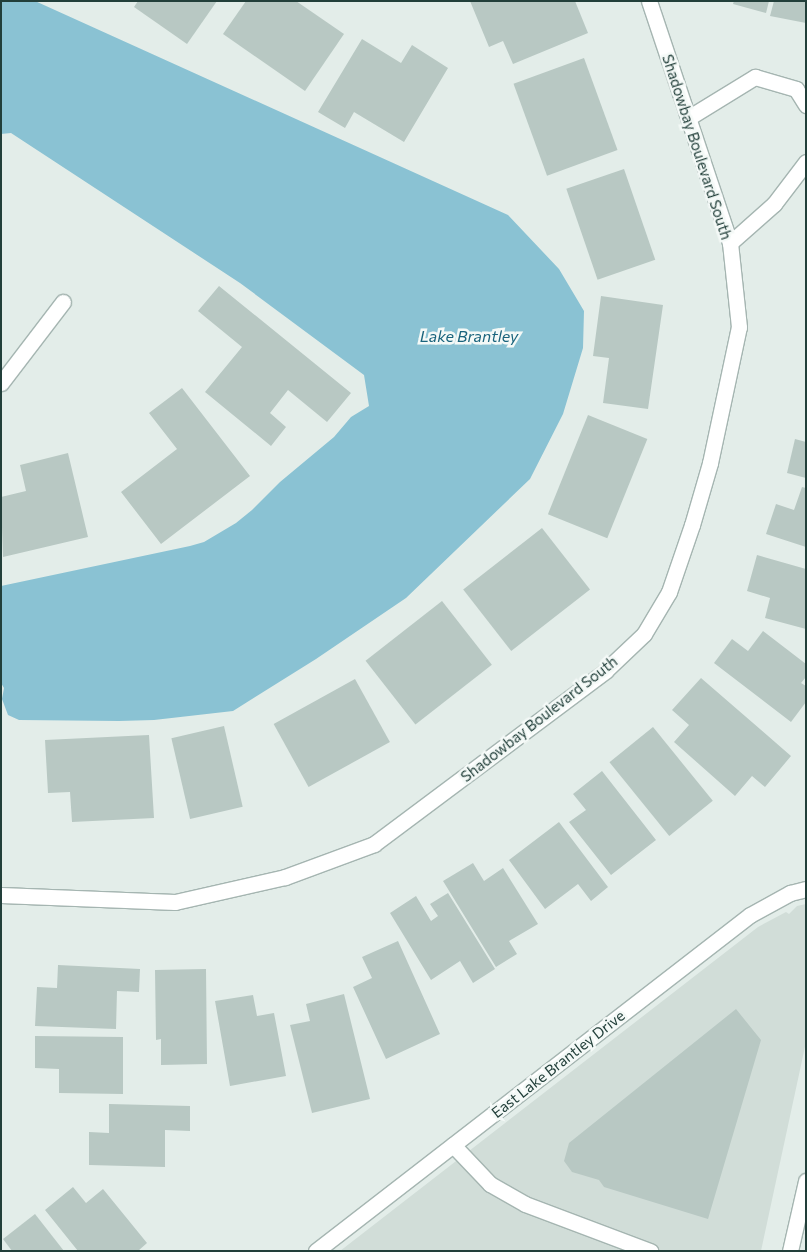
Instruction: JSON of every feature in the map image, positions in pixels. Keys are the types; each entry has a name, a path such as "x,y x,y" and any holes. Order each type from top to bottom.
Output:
{"street":[{"name":"Shadowbay Boulevard South","path":"1,895 175,902 285,878 374,844 605,671 644,634 664,600 692,525 710,463 739,328 730,243 649,1"},
{"path":"688,118 755,77 796,89 806,105"},
{"path":"730,243 774,204 806,162"},
{"path":"1,383 63,302"},
{"path":"790,893 806,878"},
{"name":"East Lake Brantley Drive","path":"316,1251 750,914 790,893 806,889"},
{"path":"453,1145 490,1184 525,1204 650,1251"},
{"path":"790,1251 806,1181"}],"shaded area":[{"path":"806,904 806,1042 761,1251 340,1251 758,927 786,912 789,914 797,906"}],"water":[{"name":"Lake Brantley","path":"1,1 35,1 508,215 559,269 584,311 583,348 563,414 530,479 406,598 316,659 233,711 154,720 119,721 19,720 8,715 2,699 4,688 1,683 1,586 204,542 236,523 252,510 280,482 334,437 351,417 369,406 364,375 240,283 11,133 1,134"}],"building":[{"path":"138,1 217,1 187,44 134,7"},
{"path":"246,1 296,1 344,34 305,91 223,34"},
{"path":"470,1 575,1 588,33 513,64 503,41 489,47"},
{"path":"734,1 769,1 766,13 733,4"},
{"path":"774,1 806,1 806,23 770,16"},
{"path":"362,39 401,63 412,45 448,68 404,142 354,112 345,128 318,112"},
{"path":"584,58 618,150 547,176 514,84"},
{"path":"624,169 655,260 598,280 566,189"},
{"path":"219,286 351,393 327,422 288,390 270,413 286,427 271,446 205,392 242,347 198,311"},
{"path":"601,296 663,305 648,409 603,403 609,358 593,356"},
{"path":"182,388 250,476 161,544 121,492 177,449 149,413"},
{"path":"588,415 647,439 607,538 548,514"},
{"path":"795,439 806,442 806,478 787,473"},
{"path":"68,453 88,537 3,557 1,497 26,491 20,465"},
{"path":"802,487 806,488 806,547 766,534 776,504 794,510"},
{"path":"542,528 590,589 511,651 463,590"},
{"path":"757,555 806,569 806,629 765,618 770,598 747,591"},
{"path":"442,601 492,665 415,725 366,661"},
{"path":"763,631 806,664 806,677 801,683 806,686 806,702 791,722 714,663 732,639 748,651"},
{"path":"701,678 791,756 765,787 752,776 735,796 674,742 689,725 672,710"},
{"path":"355,679 390,742 309,787 274,724"},
{"path":"224,726 243,807 190,819 171,738"},
{"path":"653,727 713,801 669,836 609,762"},
{"path":"149,735 154,818 72,822 70,792 48,793 45,740"},
{"path":"602,771 656,840 611,875 569,822 586,810 573,794"},
{"path":"559,822 608,887 591,901 578,884 545,909 509,860"},
{"path":"473,863 484,881 503,868 538,924 509,941 517,954 496,967 443,881"},
{"path":"448,893 495,969 473,983 460,961 431,980 390,913 416,896 431,921 438,916 430,904"},
{"path":"398,941 440,1034 386,1059 353,987 372,978 362,957"},
{"path":"58,965 140,969 139,992 117,991 116,1029 35,1026 37,987 57,988"},
{"path":"206,969 207,1064 161,1065 161,1039 156,1040 155,970"},
{"path":"344,994 370,1099 312,1113 290,1025 310,1021 306,1004"},
{"path":"253,995 257,1016 274,1013 286,1076 230,1086 215,1001"},
{"path":"736,1009 761,1040 708,1219 604,1187 599,1180 572,1172 564,1161 569,1143"},
{"path":"35,1036 123,1037 123,1094 59,1093 59,1069 35,1068"},
{"path":"109,1104 190,1106 190,1131 165,1130 165,1167 89,1165 89,1132 109,1133"},
{"path":"73,1187 86,1203 103,1189 147,1243 138,1251 78,1251 45,1210"},
{"path":"35,1214 64,1251 12,1251 3,1239"}]}
